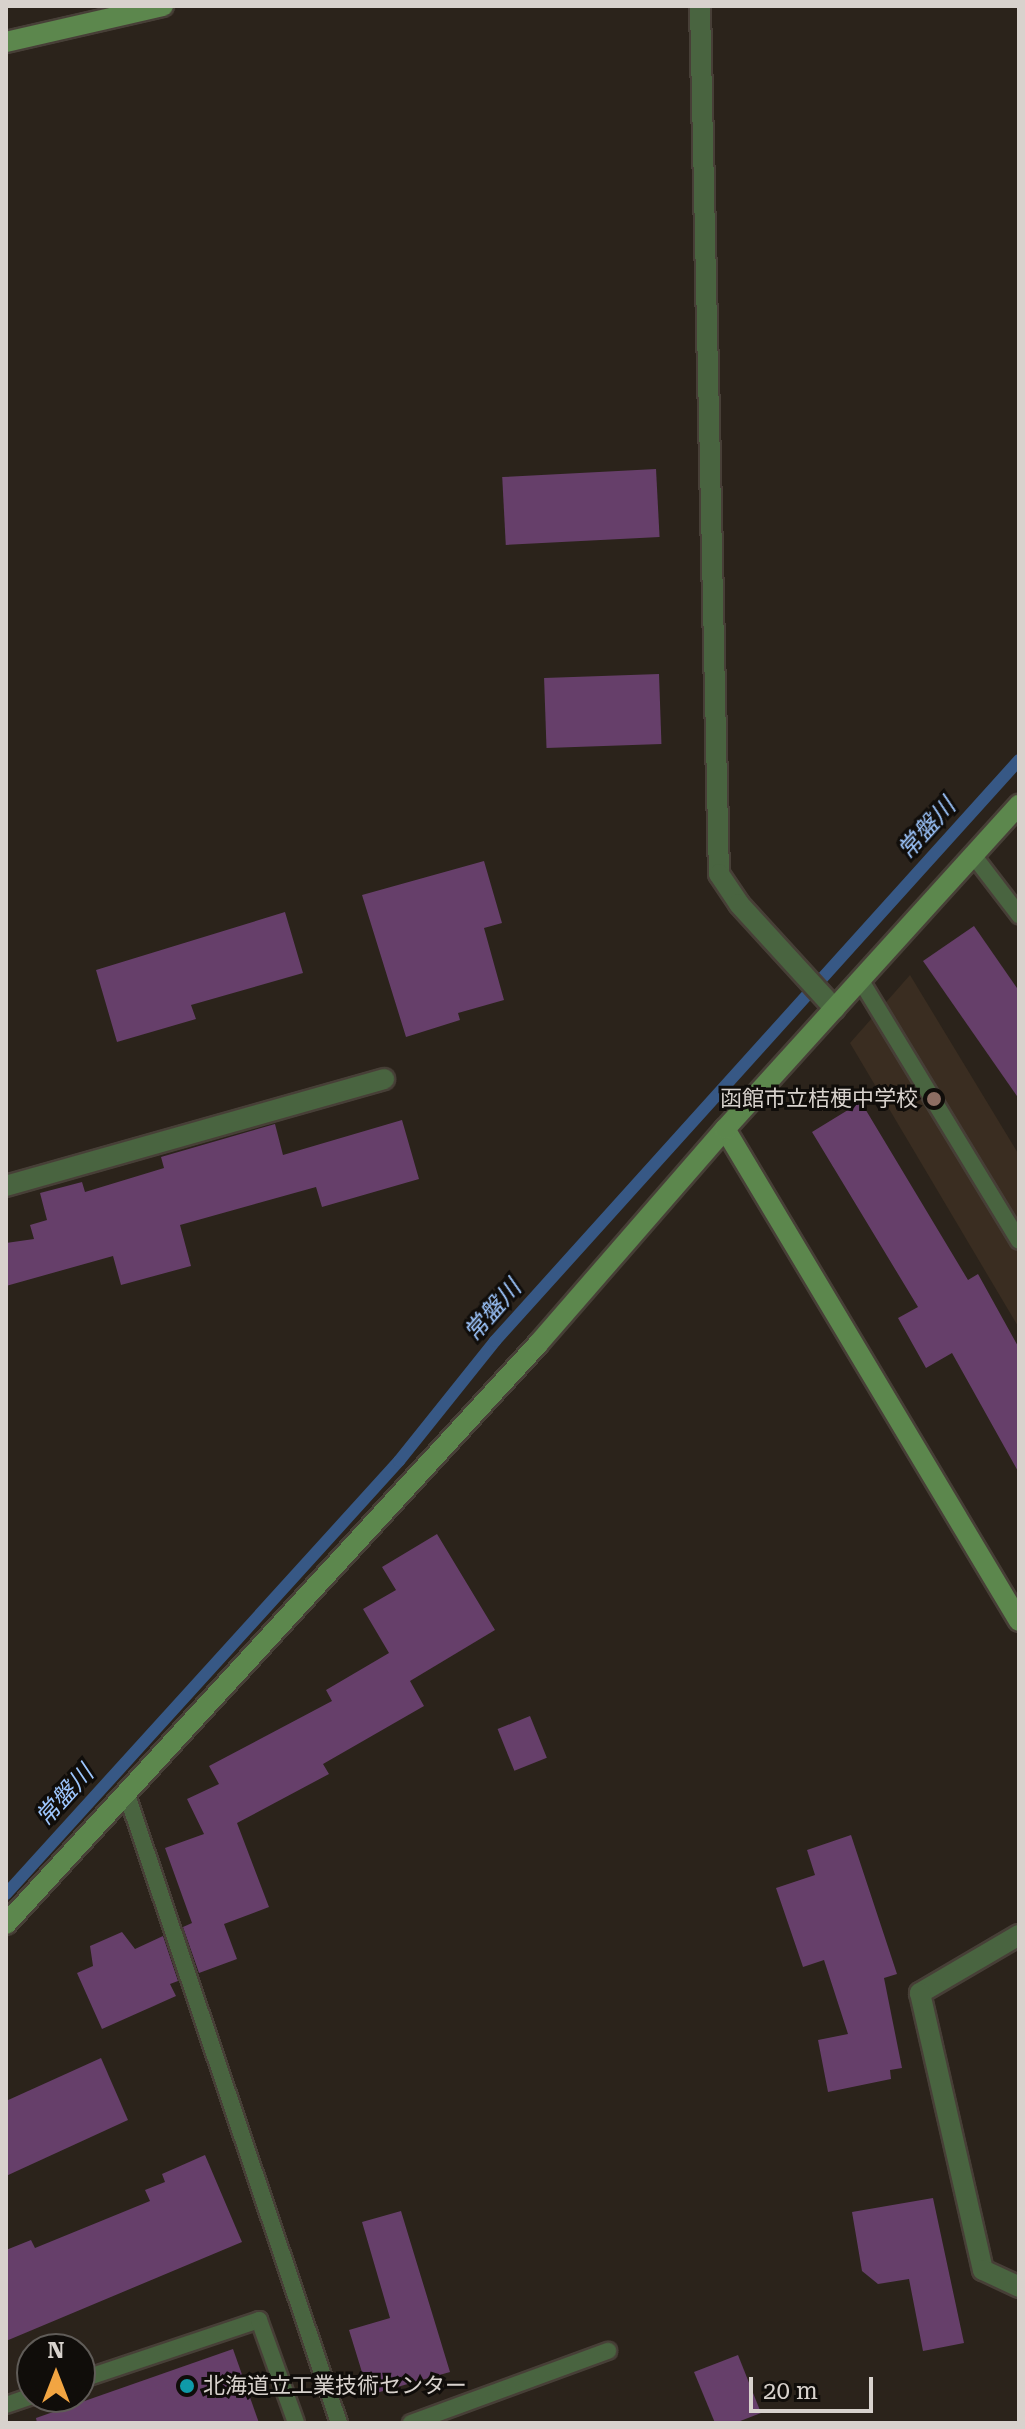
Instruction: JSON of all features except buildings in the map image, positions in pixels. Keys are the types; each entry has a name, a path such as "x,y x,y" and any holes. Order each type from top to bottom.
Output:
{"street":[{"path":"6,42 163,6"},
{"path":"700,6 719,874 798,972 830,1002"},
{"path":"6,1924 538,1344 725,1129 830,1002 861,981 1019,805"},
{"path":"6,1186 384,1079"},
{"path":"725,1129 1019,1621"},
{"path":"1019,1935 920,1993 983,2270 1019,2287"}],"lane":[{"path":"973,855 1019,915"},
{"path":"861,981 1019,1241"},
{"path":"126,1792 339,2423"},
{"path":"96,2375 259,2320 296,2423"},
{"path":"411,2423 608,2351"}],"shaded area":[{"name":"函館市立桔梗中学校","path":"910,975 1019,1155 1019,1328 850,1043"}],"waterway":[{"name":"常盤川","path":"6,1894 399,1461 495,1341 1019,760"}],"place":[{"name":"函館市立桔梗中学校","path":"934,1099"},
{"name":"北海道立工業技術センター","path":"187,2386"}]}
